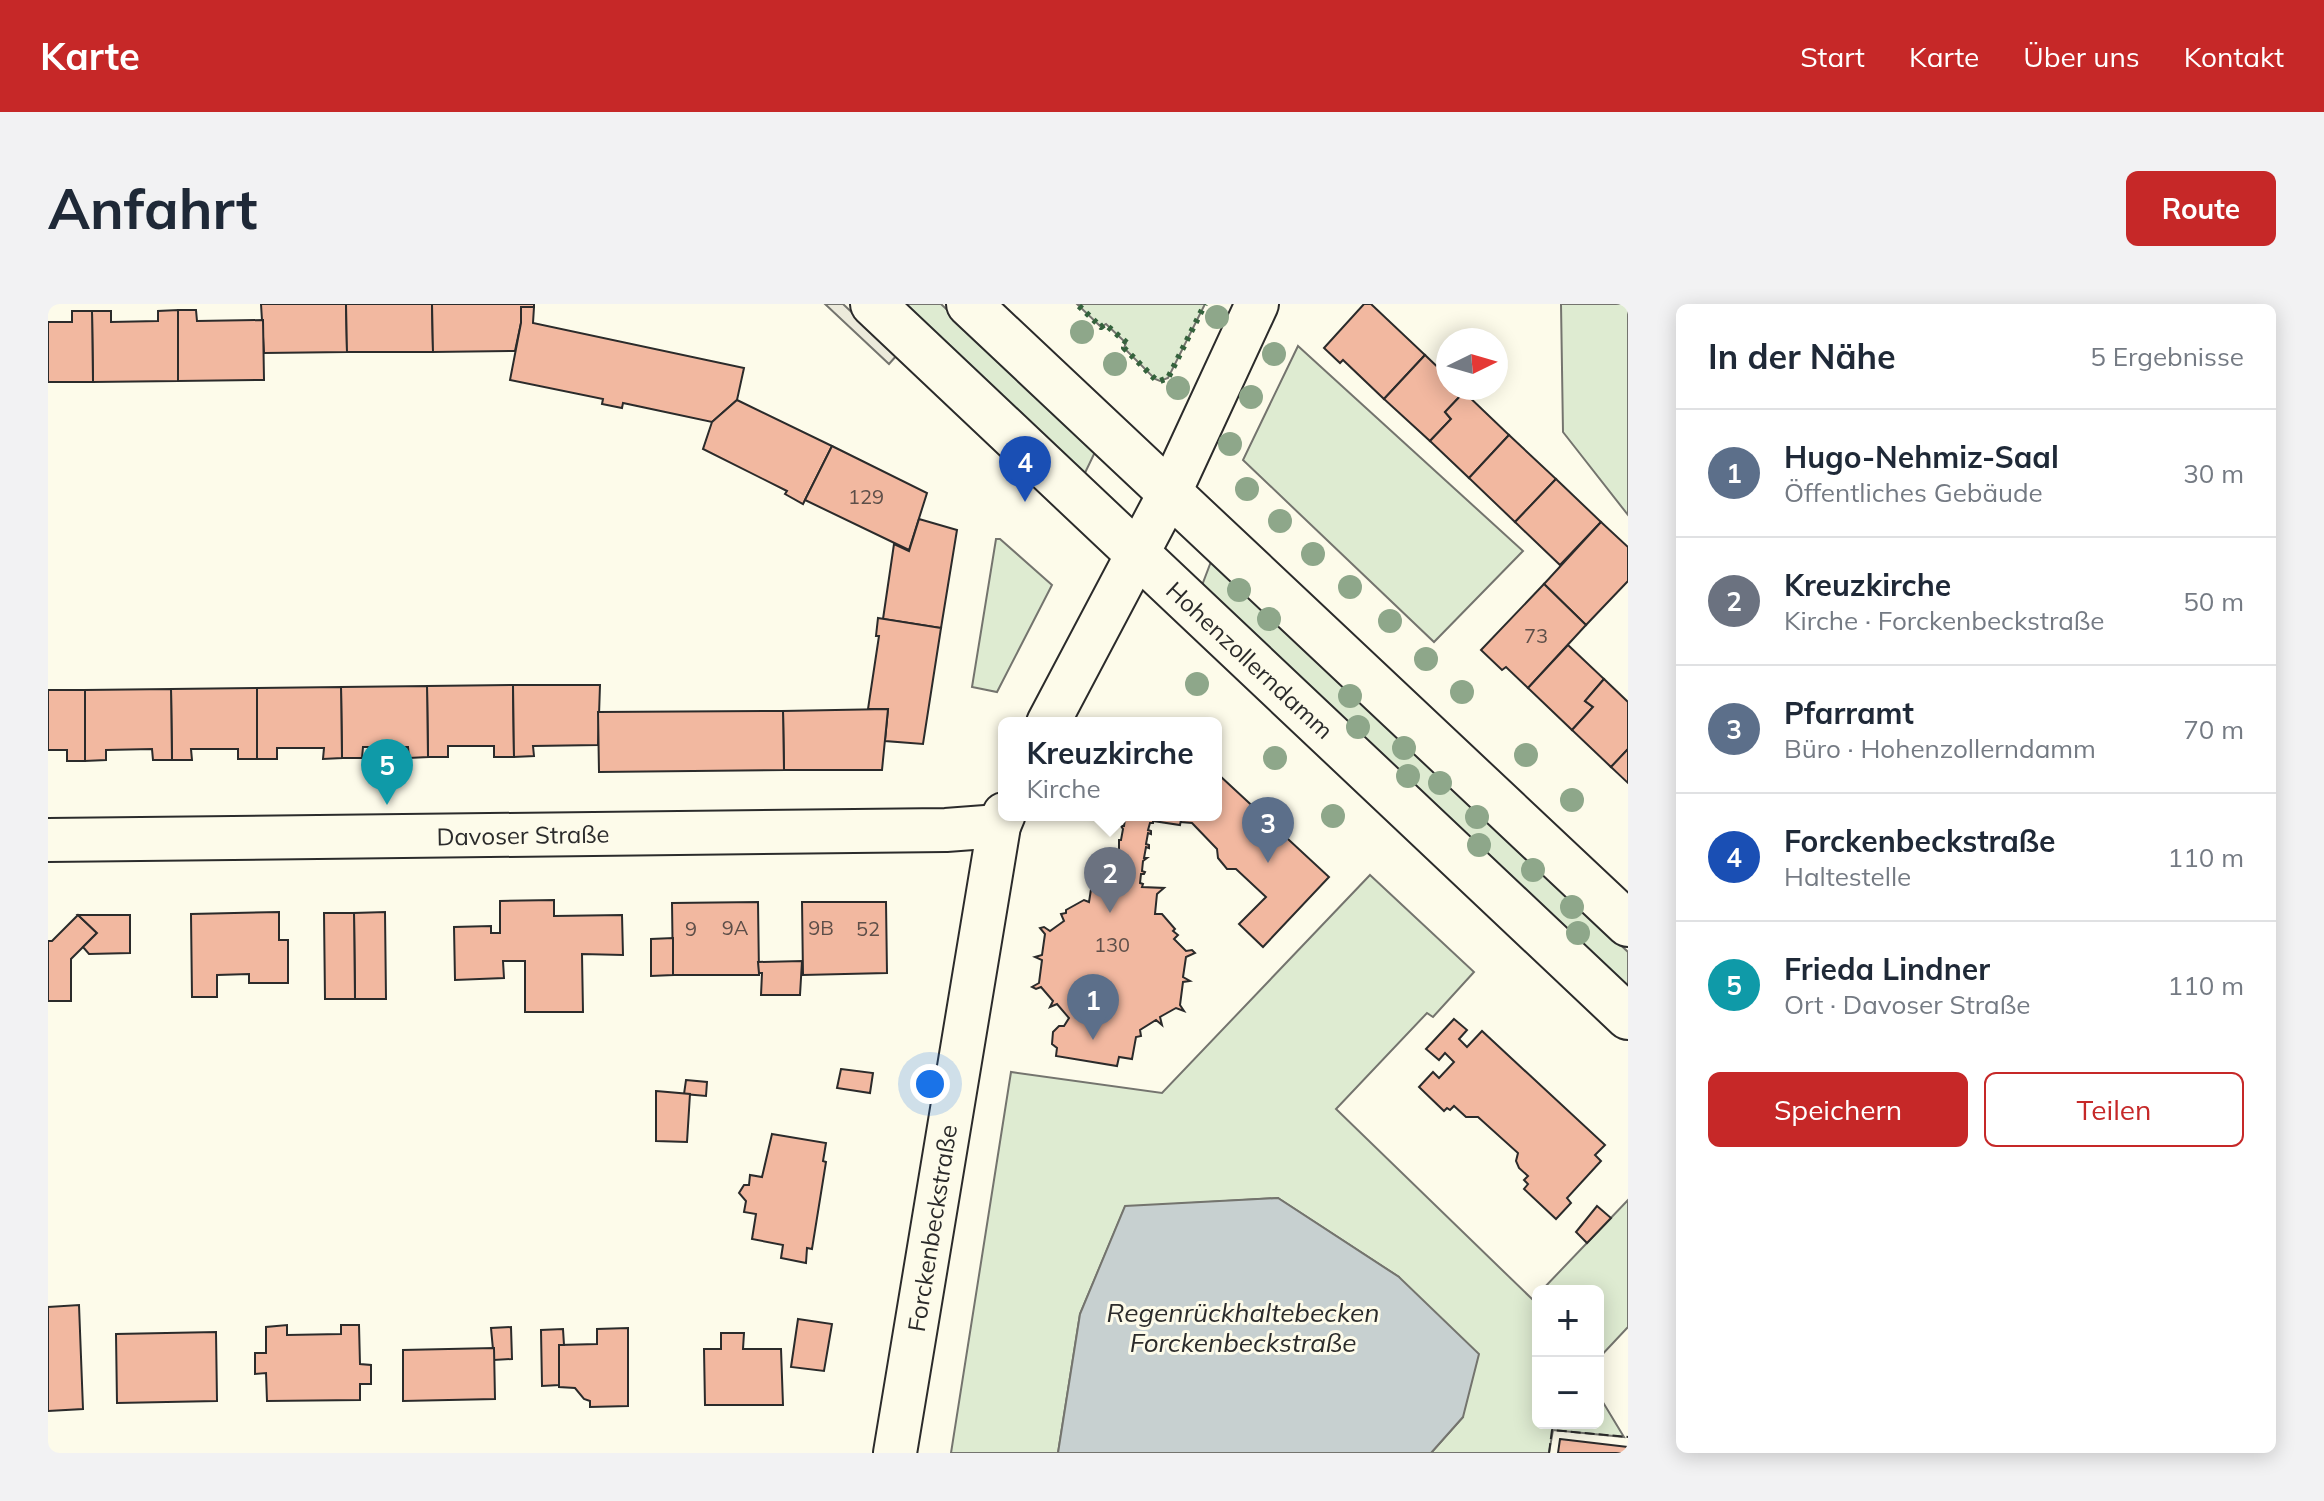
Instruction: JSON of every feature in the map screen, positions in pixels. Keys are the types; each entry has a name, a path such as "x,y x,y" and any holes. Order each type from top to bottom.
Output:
{"main road":[{"name":"Hohenzollerndamm","path":"873,304 1628,1017"},
{"path":"969,304 1628,924"}],"street":[{"path":"1051,717 1170,492 1257,304"},
{"name":"Davoser Straße","path":"48,840 922,830 998,820"},
{"name":"Forckenbeckstraße","path":"895,1453 1001,821"}],"green space":[{"path":"900,304 941,304 1096,450 1083,477"},
{"path":"1077,304 1205,304 1168,378 1160,381 1124,348 1126,343 1106,324 1101,327"},
{"path":"1561,304 1628,304 1628,515 1563,432"},
{"path":"1298,346 1523,551 1434,642 1243,460"},
{"path":"996,539 1000,539 1052,585 997,692 972,687"},
{"path":"1212,559 1628,952 1628,993 1201,588"},
{"path":"1370,875 1474,972 1433,1017 1427,1013 1336,1109 1532,1299 1532,1429 1604,1429 1604,1404 1624,1437 1553,1430 1549,1453 1431,1453 1463,1417 1399,1277 1278,1198 1125,1207 1080,1314 1058,1453 951,1453 1011,1072 1162,1093"},
{"path":"1628,1200 1628,1327 1604,1353 1604,1285 1547,1285"}],"shaded area":[{"path":"825,304 843,304 897,355 889,364"}],"water":[{"name":"Regenrückhaltebecken Forckenbeckstraße","path":"1278,1198 1399,1277 1479,1354 1463,1417 1431,1453 1058,1453 1080,1314 1125,1206"}],"building":[{"path":"261,304 346,304 347,352 264,353"},
{"path":"346,304 432,304 433,352 347,352"},
{"path":"432,304 534,304 534,307 521,307 515,351 433,352"},
{"path":"1364,304 1371,304 1425,355 1384,399 1343,360 1340,363 1324,348"},
{"path":"521,307 534,307 533,323 744,368 737,400 712,422 623,403 622,408 602,404 603,399 510,380"},
{"path":"178,310 178,381 93,382 92,311 111,311 111,322 158,321 158,311"},
{"path":"178,310 196,310 197,321 263,320 264,380 178,381"},
{"path":"72,311 92,311 93,382 48,382 48,322 72,322"},
{"path":"1425,355 1436,366 1436,400 1456,400 1445,412 1451,419 1430,441 1384,399"},
{"path":"737,400 832,446 803,504 785,494 787,491 703,449 712,422"},
{"path":"1456,400 1472,400 1509,435 1469,478 1430,441 1451,419 1445,412"},
{"path":"1509,435 1556,479 1515,522 1469,478"},
{"path":"832,446 927,493 909,550 805,500"},
{"path":"1556,479 1601,522 1560,565 1515,522"},
{"path":"919,519 957,530 941,628 883,619 894,544 909,551"},
{"path":"1601,522 1628,547 1628,581 1586,625 1544,584"},
{"path":"1544,584 1586,625 1528,688 1506,667 1502,670 1481,650"},
{"path":"878,618 941,628 923,744 885,741 888,709 868,709 879,636 876,636"},
{"path":"1568,645 1604,679 1585,701 1593,707 1572,730 1528,688"},
{"path":"1604,679 1628,702 1628,749 1611,767 1572,730 1593,707 1585,701"},
{"path":"513,685 514,757 494,757 494,746 448,746 448,757 428,757 427,686"},
{"path":"513,685 600,685 598,745 533,746 534,756 514,757"},
{"path":"427,686 428,757 409,758 408,747 363,747 362,758 342,758 341,687"},
{"path":"341,687 342,758 323,759 324,748 277,748 277,759 257,759 257,688"},
{"path":"257,688 257,759 238,759 238,749 191,749 192,760 172,760 171,689"},
{"path":"171,689 172,760 153,760 152,749 106,750 106,760 85,761 85,690"},
{"path":"48,690 85,690 85,761 67,761 67,750 48,750"},
{"path":"888,709 882,770 784,770 783,711"},
{"path":"783,711 784,770 599,772 598,712"},
{"path":"1628,749 1628,783 1611,767"},
{"path":"1222,778 1329,877 1263,947 1239,924 1266,897 1236,869 1227,869 1218,858 1217,849 1192,823 1181,822 1222,821"},
{"path":"1125,821 1153,821 1148,830 1151,831 1146,844 1149,848 1146,847 1144,858 1147,858 1143,861 1142,871 1145,872 1141,874 1140,883 1142,887 1164,888 1157,894 1155,914 1162,914 1178,935 1174,939 1186,951 1195,953 1186,957 1183,977 1190,981 1183,982 1180,1005 1184,1011 1176,1008 1160,1017 1162,1025 1156,1020 1140,1030 1141,1036 1136,1037 1132,1059 1119,1057 1117,1066 1056,1056 1057,1048 1052,1044 1053,1032 1064,1026 1069,1018 1057,1004 1050,1007 1053,1001 1041,987 1032,987 1039,983 1042,960 1035,957 1042,955 1045,934 1040,928 1050,931 1064,921 1061,914 1066,910 1084,900 1089,902 1092,883 1088,879 1089,874 1111,882 1112,878 1115,879 1114,866 1117,867 1119,856 1116,853 1119,854 1121,826 1124,826"},
{"path":"1153,821 1181,821 1180,825"},
{"path":"554,900 554,916 622,915 623,955 582,954 583,1012 525,1012 525,961 503,961 504,978 455,980 454,927 491,926 491,933 500,933 500,901"},
{"path":"758,902 759,975 673,975 672,903"},
{"path":"802,902 886,902 887,973 803,975"},
{"path":"279,912 279,940 288,940 288,983 249,983 249,974 217,975 217,997 192,997 191,914"},
{"path":"385,912 386,999 355,999 354,913"},
{"path":"324,913 354,913 355,999 325,999"},
{"path":"78,915 97,933 71,959 71,1001 48,1001 48,941 52,941"},
{"path":"78,915 130,915 130,953 89,954 83,947 97,933"},
{"path":"673,938 673,975 651,976 651,939"},
{"path":"802,961 800,995 761,995 762,973 759,973 758,962"},
{"path":"1454,1019 1467,1030 1459,1039 1467,1047 1482,1031 1605,1145 1595,1155 1601,1161 1567,1198 1571,1203 1556,1219 1524,1189 1528,1184 1524,1180 1528,1176 1519,1168 1516,1161 1518,1153 1478,1117 1466,1117 1454,1106 1444,1111 1419,1087 1433,1072 1439,1078 1454,1062 1445,1053 1439,1060 1426,1049"},
{"path":"841,1069 873,1073 870,1093 837,1088"},
{"path":"686,1080 707,1082 706,1096 684,1094"},
{"path":"656,1091 690,1094 687,1142 656,1141"},
{"path":"772,1134 826,1143 823,1161 826,1162 812,1249 807,1248 806,1263 781,1258 783,1245 752,1239 756,1214 744,1212 746,1201 739,1193 744,1185 749,1185 750,1175 762,1177"},
{"path":"1597,1206 1611,1218 1587,1243 1576,1232"},
{"path":"79,1305 83,1409 48,1411 48,1307"},
{"path":"798,1319 832,1324 824,1371 791,1367"},
{"path":"287,1325 287,1335 341,1334 341,1325 359,1325 360,1364 371,1365 371,1384 360,1384 360,1400 267,1401 266,1373 255,1374 255,1353 266,1353 266,1327"},
{"path":"511,1327 512,1359 494,1360 491,1328"},
{"path":"628,1328 628,1406 590,1407 590,1401 584,1399 575,1388 559,1387 559,1345 597,1344 597,1329"},
{"path":"563,1329 564,1345 559,1345 559,1385 542,1386 541,1330"},
{"path":"216,1332 217,1401 117,1403 116,1334"},
{"path":"721,1333 744,1333 743,1349 781,1349 783,1405 705,1405 704,1349 721,1349"},
{"path":"494,1348 495,1399 403,1401 403,1350"},
{"path":"1560,1439 1628,1447 1628,1453 1558,1453"}],"hedge":[{"path":"1079,306 1101,327 1105,324 1127,343 1124,348 1160,381 1168,378 1205,304"}],"fence":[{"path":"1549,1453 1552,1430 1628,1437"}],"place":[{"name":"Forckenbeckstraße","path":"1025,502"},
{"name":"Frieda Lindner","path":"387,805"},
{"name":"Pfarramt","path":"1268,863"},
{"name":"Kreuzkirche","path":"1110,913"},
{"name":"Hugo-Nehmiz-Saal","path":"1093,1040"}]}
